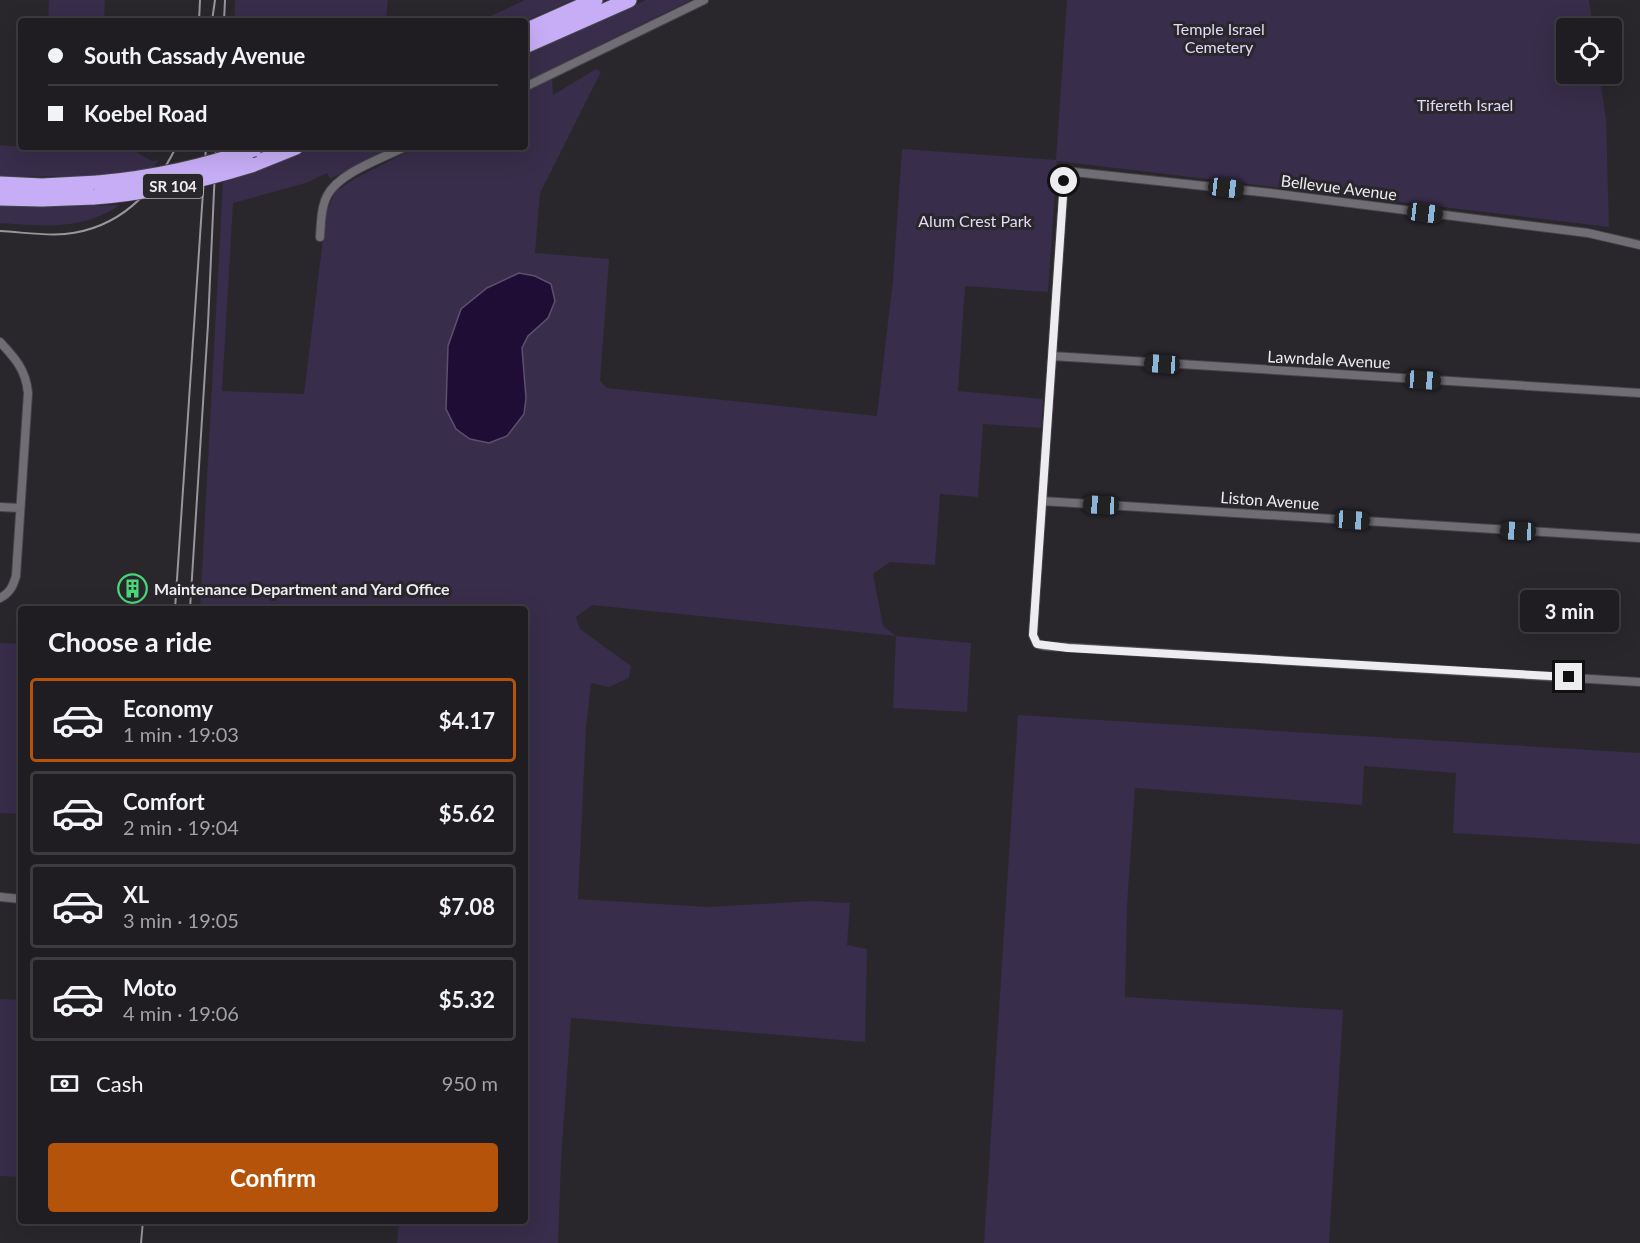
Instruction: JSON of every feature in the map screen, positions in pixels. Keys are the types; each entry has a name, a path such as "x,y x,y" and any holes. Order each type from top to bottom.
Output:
{"highway":[{"path":"528,30 596,0"},
{"path":"528,45 629,0"},
{"name":"SR 104","path":"0,198 64,199 209,164 251,150"},
{"name":"SR 104","path":"0,184 142,192 184,184 251,165 288,150"}],"street":[{"path":"528,86 704,0"},
{"path":"320,237 323,207 328,194 337,183 399,150"},
{"name":"Bellevue Avenue","path":"1052,356 1064,181 1069,173 1280,194 1588,234 1640,245"},
{"path":"0,342 20,365 27,382 16,576 14,586 4,596"},
{"path":"1052,356 1033,635 1037,644 1068,648 1640,682"},
{"name":"Lawndale Avenue","path":"1052,356 1640,393"},
{"name":"Liston Avenue","path":"1042,501 1640,538"},
{"path":"0,507 20,508"},
{"path":"0,897 18,899"}],"green space":[{"path":"49,0 105,0 104,18 48,18"},
{"path":"235,0 388,0 386,18 234,18"},
{"path":"525,0 573,0 528,20 486,18"},
{"path":"646,0 691,0 528,81 528,53"},
{"path":"1067,0 1589,0 1592,18 1556,18 1556,84 1601,84 1606,119 1609,227 1057,161 1048,292 965,286 958,391 1043,399 1041,428 983,424 978,497 940,494 935,565 890,562 873,574 883,626 896,636 592,605 576,617 580,629 631,666 629,678 609,687 591,683 586,728 578,899 708,907 812,901 850,903 847,945 867,949 865,1042 571,1018 558,1243 397,1243 399,1224 528,1224 528,606 200,606 223,182 310,150 388,150 330,179 327,173 306,183 233,203 222,391 304,394 326,214 335,192 354,179 411,150 528,150 528,90 552,78 553,95 596,69 601,72 540,193 535,253 609,259 600,381 607,388 877,416 893,280 902,149 1056,160","holes":["519,273 535,276 551,284 548,318 528,336 522,348 526,398 470,439 456,429 446,409 448,346"]},
{"path":"0,145 18,147 18,150 132,150 152,161 159,160 150,171 79,176 0,177"},
{"path":"0,205 50,207 120,205 91,219 62,225 47,225 0,223"},
{"path":"896,636 971,643 967,712 893,708"},
{"path":"0,643 18,644 18,814 0,813"},
{"path":"1018,715 1640,753 1640,844 1453,833 1456,773 1364,766 1362,805 1135,788 1127,905 1125,997 1343,1010 1329,1243 984,1243"},
{"path":"0,999 18,1000 18,1177 0,1176"}],"shaded area":[{"path":"519,273 535,276 551,284 555,301 548,318 528,336 522,348 526,398 524,414 507,436 489,443 470,439 456,429 446,409 448,346 461,309 487,288"}],"railway":[{"path":"199,18 200,0"},
{"path":"212,18 215,0"},
{"path":"224,18 225,0"},
{"path":"0,231 65,234 102,225 132,206 145,193 157,179 174,150"},
{"path":"175,606 206,150"},
{"path":"190,606 208,324 216,150"},
{"path":"141,1243 143,1224"}],"place":[{"name":"Maintenance Department and Yard Office","path":"133,588"}],"route":[{"path":"1064,181 1033,635 1037,644 1068,648 1569,677"}],"park label":[{"name":"Temple Israel Cemetery","path":"1219,37"},
{"name":"Tifereth Israel","path":"1465,104"},
{"name":"Alum Crest Park","path":"975,220"}]}
